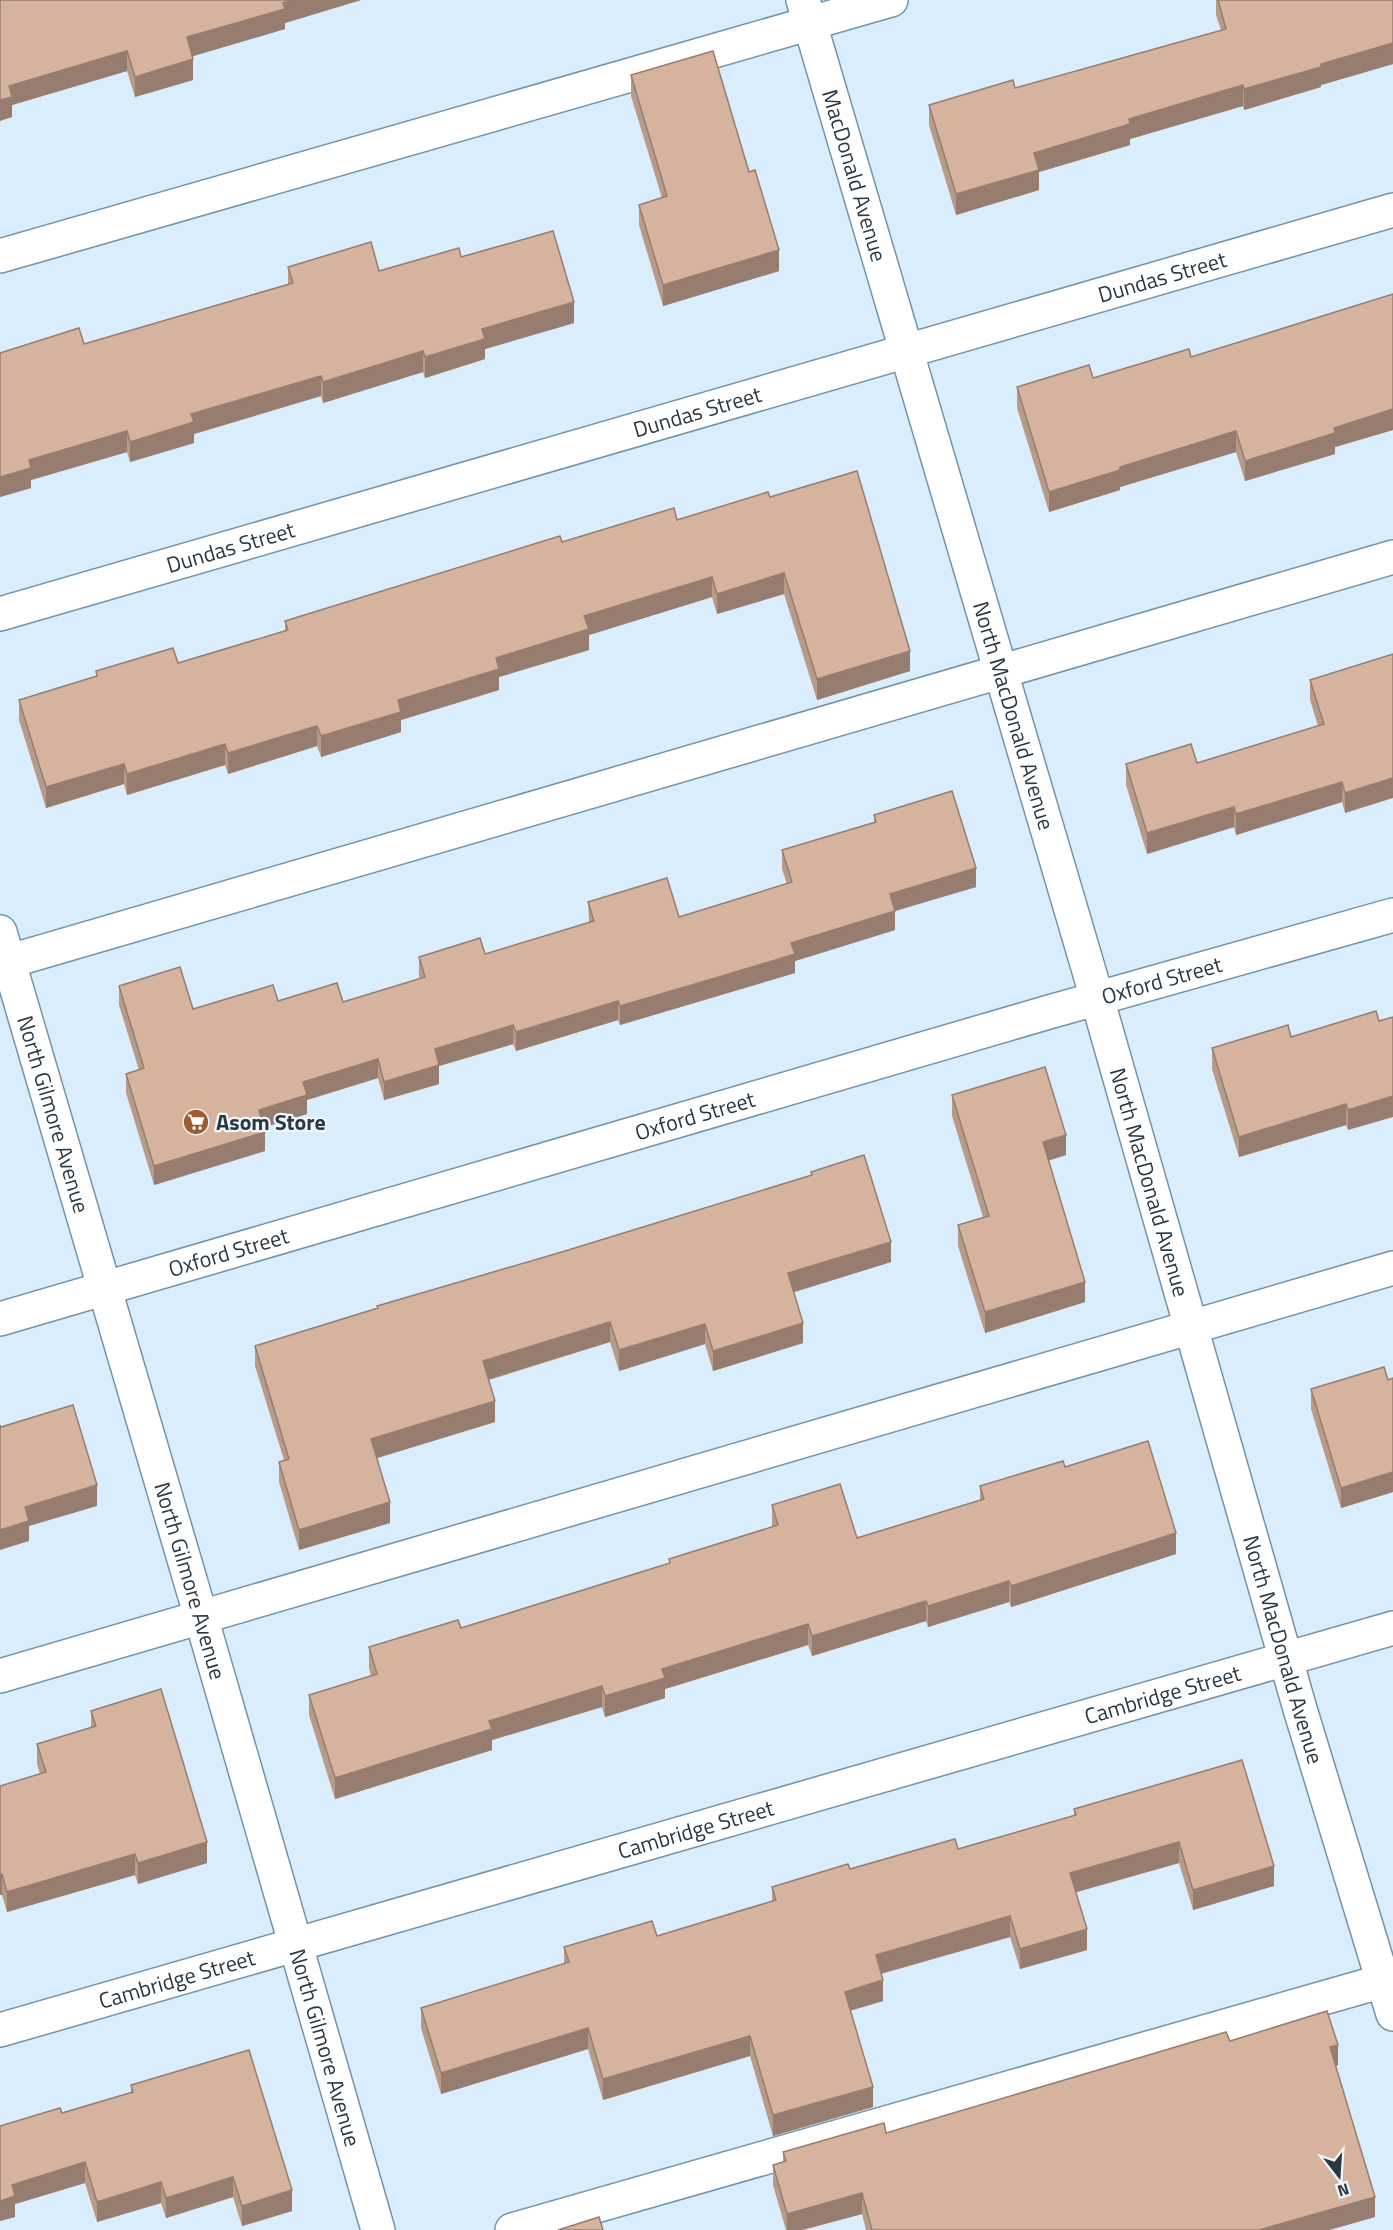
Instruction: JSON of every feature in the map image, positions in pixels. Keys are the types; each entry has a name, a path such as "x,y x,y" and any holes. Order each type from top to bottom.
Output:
{"street":[{"path":"0,256 806,12 891,0"},
{"name":"MacDonald Avenue","path":"806,12 906,350"},
{"name":"Dundas Street","path":"0,614 1393,210"},
{"name":"North MacDonald Avenue","path":"906,350 1097,998 1286,1659 1388,1980 1393,2013"},
{"path":"3,953 1001,673 1393,557"},
{"name":"Oxford Street","path":"0,1319 1097,998 1393,915"},
{"name":"North Gilmore Avenue","path":"3,953 105,1287 378,2230"},
{"path":"0,1676 1393,1268"},
{"name":"Cambridge Street","path":"0,2030 1393,1628"},
{"path":"512,2230 1388,1980"}],"building":[{"path":"0,0 292,0 283,3 285,9 187,37 193,59 135,77 127,51 9,86 12,97 0,100"},
{"path":"1218,0 1393,0 1393,43 1321,64 1321,67 1244,89 1243,85 1129,119 1130,124 1034,153 1039,170 956,194 929,105 1013,80 1015,88 1226,29"},
{"path":"713,51 749,172 755,170 779,250 663,285 639,205 667,196 631,75"},
{"path":"553,231 574,302 482,329 485,339 425,357 423,351 323,382 321,376 191,414 194,422 130,442 127,431 29,460 31,468 0,477 0,353 79,328 84,344 293,283 288,267 371,242 379,271 459,248 461,257"},
{"path":"1393,294 1393,409 1334,428 1335,433 1245,461 1236,431 1049,492 1017,387 1089,365 1093,378 1189,349 1191,357"},
{"path":"857,471 910,651 817,679 784,573 717,594 712,577 584,616 589,629 496,658 499,669 398,700 401,712 321,736 317,726 228,753 225,744 127,774 124,764 46,787 19,700 97,676 96,671 173,648 178,663 288,630 285,621 560,536 562,542 674,508 677,520 768,492 770,497"},
{"path":"1393,654 1393,778 1345,793 1342,782 1236,814 1234,807 1147,833 1126,764 1191,744 1197,763 1324,724 1310,680"},
{"path":"952,791 976,868 890,894 895,911 791,943 795,954 719,977 620,1006 618,1001 516,1032 513,1025 435,1049 439,1065 384,1082 378,1059 303,1082 307,1095 259,1110 265,1132 154,1166 126,1074 144,1068 119,986 180,967 193,1009 273,985 278,1001 337,983 343,1002 425,977 419,957 480,938 485,954 594,921 588,902 667,878 679,917 792,882 782,850 876,822 874,815"},
{"path":"1376,1011 1379,1021 1393,1017 1393,1096 1348,1110 1346,1104 1239,1137 1212,1048 1288,1025 1291,1037"},
{"path":"1045,1067 1066,1135 1043,1142 1085,1282 985,1312 958,1225 989,1216 952,1095"},
{"path":"864,1155 891,1242 788,1273 803,1323 713,1351 705,1324 619,1350 610,1322 483,1361 495,1401 371,1439 390,1502 299,1530 279,1462 289,1459 255,1346 378,1308 377,1306 812,1175 811,1172"},
{"path":"1384,1367 1388,1380 1393,1378 1393,1472 1341,1488 1311,1389"},
{"path":"73,1405 97,1485 25,1507 29,1521 0,1530 0,1425 1,1427"},
{"path":"1148,1441 1176,1533 1011,1586 1009,1581 928,1606 926,1601 812,1636 808,1624 662,1669 665,1678 605,1696 602,1686 489,1721 492,1729 335,1778 309,1695 377,1674 369,1647 458,1620 461,1628 670,1563 669,1559 778,1525 772,1505 840,1484 857,1538 984,1499 980,1486 1063,1461 1065,1467"},
{"path":"161,1689 207,1842 138,1863 135,1854 7,1892 2,1874 0,1875 0,1786 46,1772 37,1744 96,1726 91,1711"},
{"path":"1242,1760 1274,1866 1193,1890 1179,1842 1070,1873 1087,1929 1020,1949 1010,1916 876,1955 883,1980 845,1992 873,2087 773,2115 750,2036 603,2079 588,2028 441,2073 421,2008 569,1962 564,1947 652,1921 657,1936 776,1900 772,1887 848,1864 850,1869 955,1839 958,1849 1076,1815 1074,1809"},
{"path":"1327,2011 1338,2045 1330,2047 1375,2197 1259,2230 872,2230 862,2193 787,2214 773,2165 786,2161 783,2152 884,2123 886,2133 1226,2032 1230,2041"},
{"path":"249,2050 292,2190 242,2206 233,2177 166,2198 161,2182 97,2202 85,2162 12,2185 15,2196 0,2201 0,2126 60,2108 62,2113 133,2092 131,2085"},
{"path":"599,2217 603,2230 558,2230"}],"place":[{"name":"Asom Store","path":"196,1122"}]}
